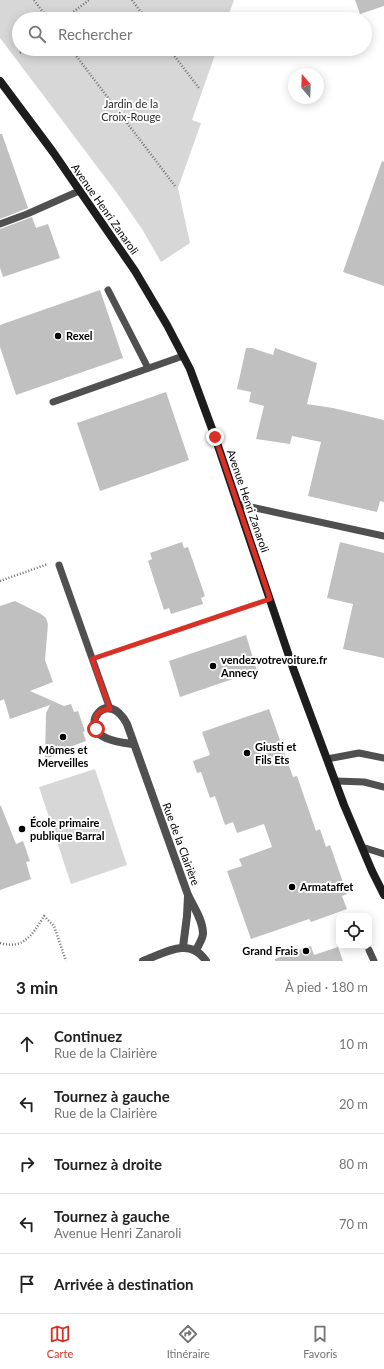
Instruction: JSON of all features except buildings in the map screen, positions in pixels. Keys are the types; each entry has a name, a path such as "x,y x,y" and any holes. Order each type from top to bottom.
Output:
{"street":[{"name":"Avenue Henri Zanaroli","path":"1,83 135,271 167,324 190,369 215,437 293,668 362,847 384,895"},
{"path":"110,709 102,709 98,712 94,722 96,729 104,738 133,744"},
{"name":"Rue de la Clairière","path":"110,709 115,710 123,716 127,724 188,895 202,926 203,934 196,951"},
{"path":"183,947 188,895"},
{"path":"143,961 183,947 196,951 202,955 206,961"}],"lane":[{"path":"0,224 79,191"},
{"path":"108,290 148,368"},
{"path":"53,402 183,356"},
{"path":"237,504 384,536"},
{"path":"59,565 110,709"},
{"path":"327,759 358,753 384,758"},
{"path":"336,781 364,782 384,787"},
{"path":"362,847 384,854"},
{"path":"369,950 374,961"}],"path":[{"path":"34,0 43,12"},
{"path":"73,12 89,0"},
{"path":"132,0 141,12"},
{"path":"76,56 175,186"},
{"path":"174,56 199,88"},
{"path":"0,581 50,563"},
{"path":"92,659 270,599"},
{"path":"0,943 7,945 19,944 26,941 44,916 54,926 66,961"}],"green space":[{"name":"Jardin de la Croix-Rouge","path":"0,0 234,0 230,12 12,12 12,54 0,38"},
{"name":"Jardin de la Croix-Rouge","path":"14,56 215,56 192,120 201,123 178,188 190,243 161,262 142,229 117,193"},
{"path":"95,769 127,865 71,884 39,787"}],"place":[{"name":"Rexel","path":"58,336"},
{"name":"vendezvotrevoiture.fr Annecy","path":"213,666"},
{"name":"Mômes et Merveilles","path":"63,737"},
{"name":"Giusti et Fils Ets","path":"247,753"},
{"name":"École primaire publique Barral","path":"22,829"},
{"name":"Armataffet","path":"292,887"},
{"name":"Grand Frais","path":"306,951"}],"route":[{"path":"96,729 94,722 98,712 102,709 110,709 92,659 270,599 215,437"}]}
